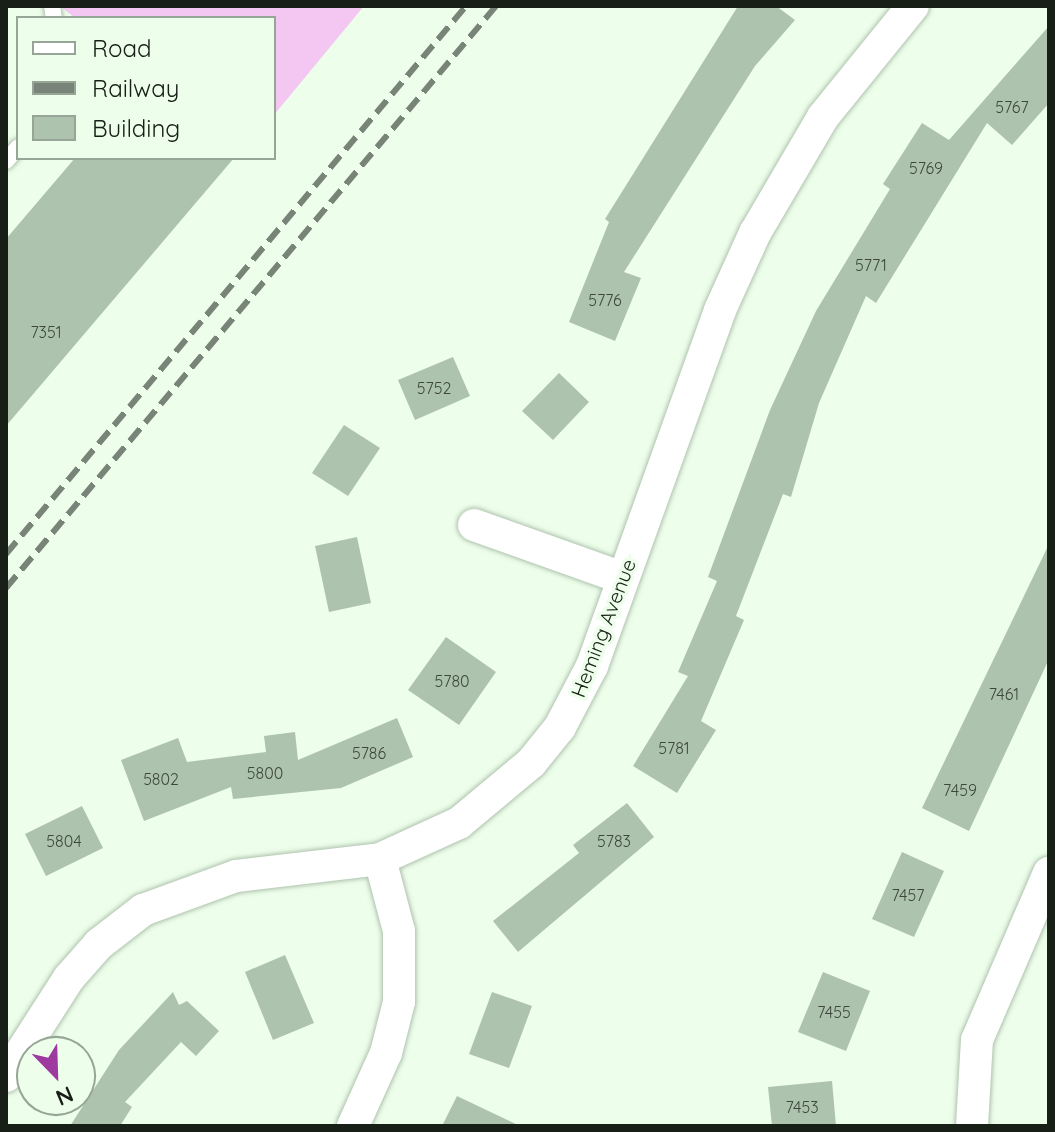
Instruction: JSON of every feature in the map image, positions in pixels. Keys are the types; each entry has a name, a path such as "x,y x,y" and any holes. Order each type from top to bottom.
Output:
{"street":[{"name":"Heming Avenue","path":"6,1076 69,978 99,944 143,910 236,876 380,859 459,823 531,763 583,687 720,310 755,233 823,117 913,6"},
{"path":"474,525 623,578"},
{"path":"353,1126 386,1053 401,980 399,931 380,859"},
{"path":"972,1126 977,1040 1049,873"}],"shaded area":[{"path":"60,6 364,6 276,113 276,16 72,16"}],"building":[{"path":"738,6 776,6 795,20 755,66 624,272 641,278 615,341 569,322 609,222 605,219"},
{"path":"1049,26 1049,103 1012,145 987,123 876,303 866,296 819,403 791,497 783,494 736,616 744,620 701,721 716,730 677,793 633,766 688,676 678,672 717,581 708,577 770,410 816,311 890,189 883,184 922,123 949,140"},
{"path":"73,160 232,160 6,426 6,239"},
{"path":"453,357 470,396 415,420 398,380"},
{"path":"559,373 589,402 553,440 522,411"},
{"path":"344,425 380,448 348,496 312,473"},
{"path":"357,537 371,603 329,612 315,546"},
{"path":"1049,544 1049,659 969,831 922,808"},
{"path":"446,637 496,672 459,725 408,690"},
{"path":"397,718 413,757 341,788 233,799 231,787 144,821 121,760 178,738 187,762 266,752 264,736 295,732 298,760"},
{"path":"627,803 654,837 518,952 493,921 579,853 573,845"},
{"path":"82,806 103,848 46,876 25,834"},
{"path":"902,852 944,871 914,937 872,919"},
{"path":"285,955 314,1023 273,1040 245,972"},
{"path":"823,972 870,991 846,1051 798,1032"},
{"path":"173,992 179,1005 187,1001 219,1031 196,1056 181,1042 125,1102 132,1107 120,1126 70,1126 76,1116 96,1116 96,1086 119,1050"},
{"path":"492,992 532,1006 509,1068 469,1054"},
{"path":"832,1081 836,1126 772,1126 768,1087"},
{"path":"457,1096 520,1126 442,1126"}],"railway":[{"path":"6,554 466,6"},
{"path":"6,588 496,6"}]}
